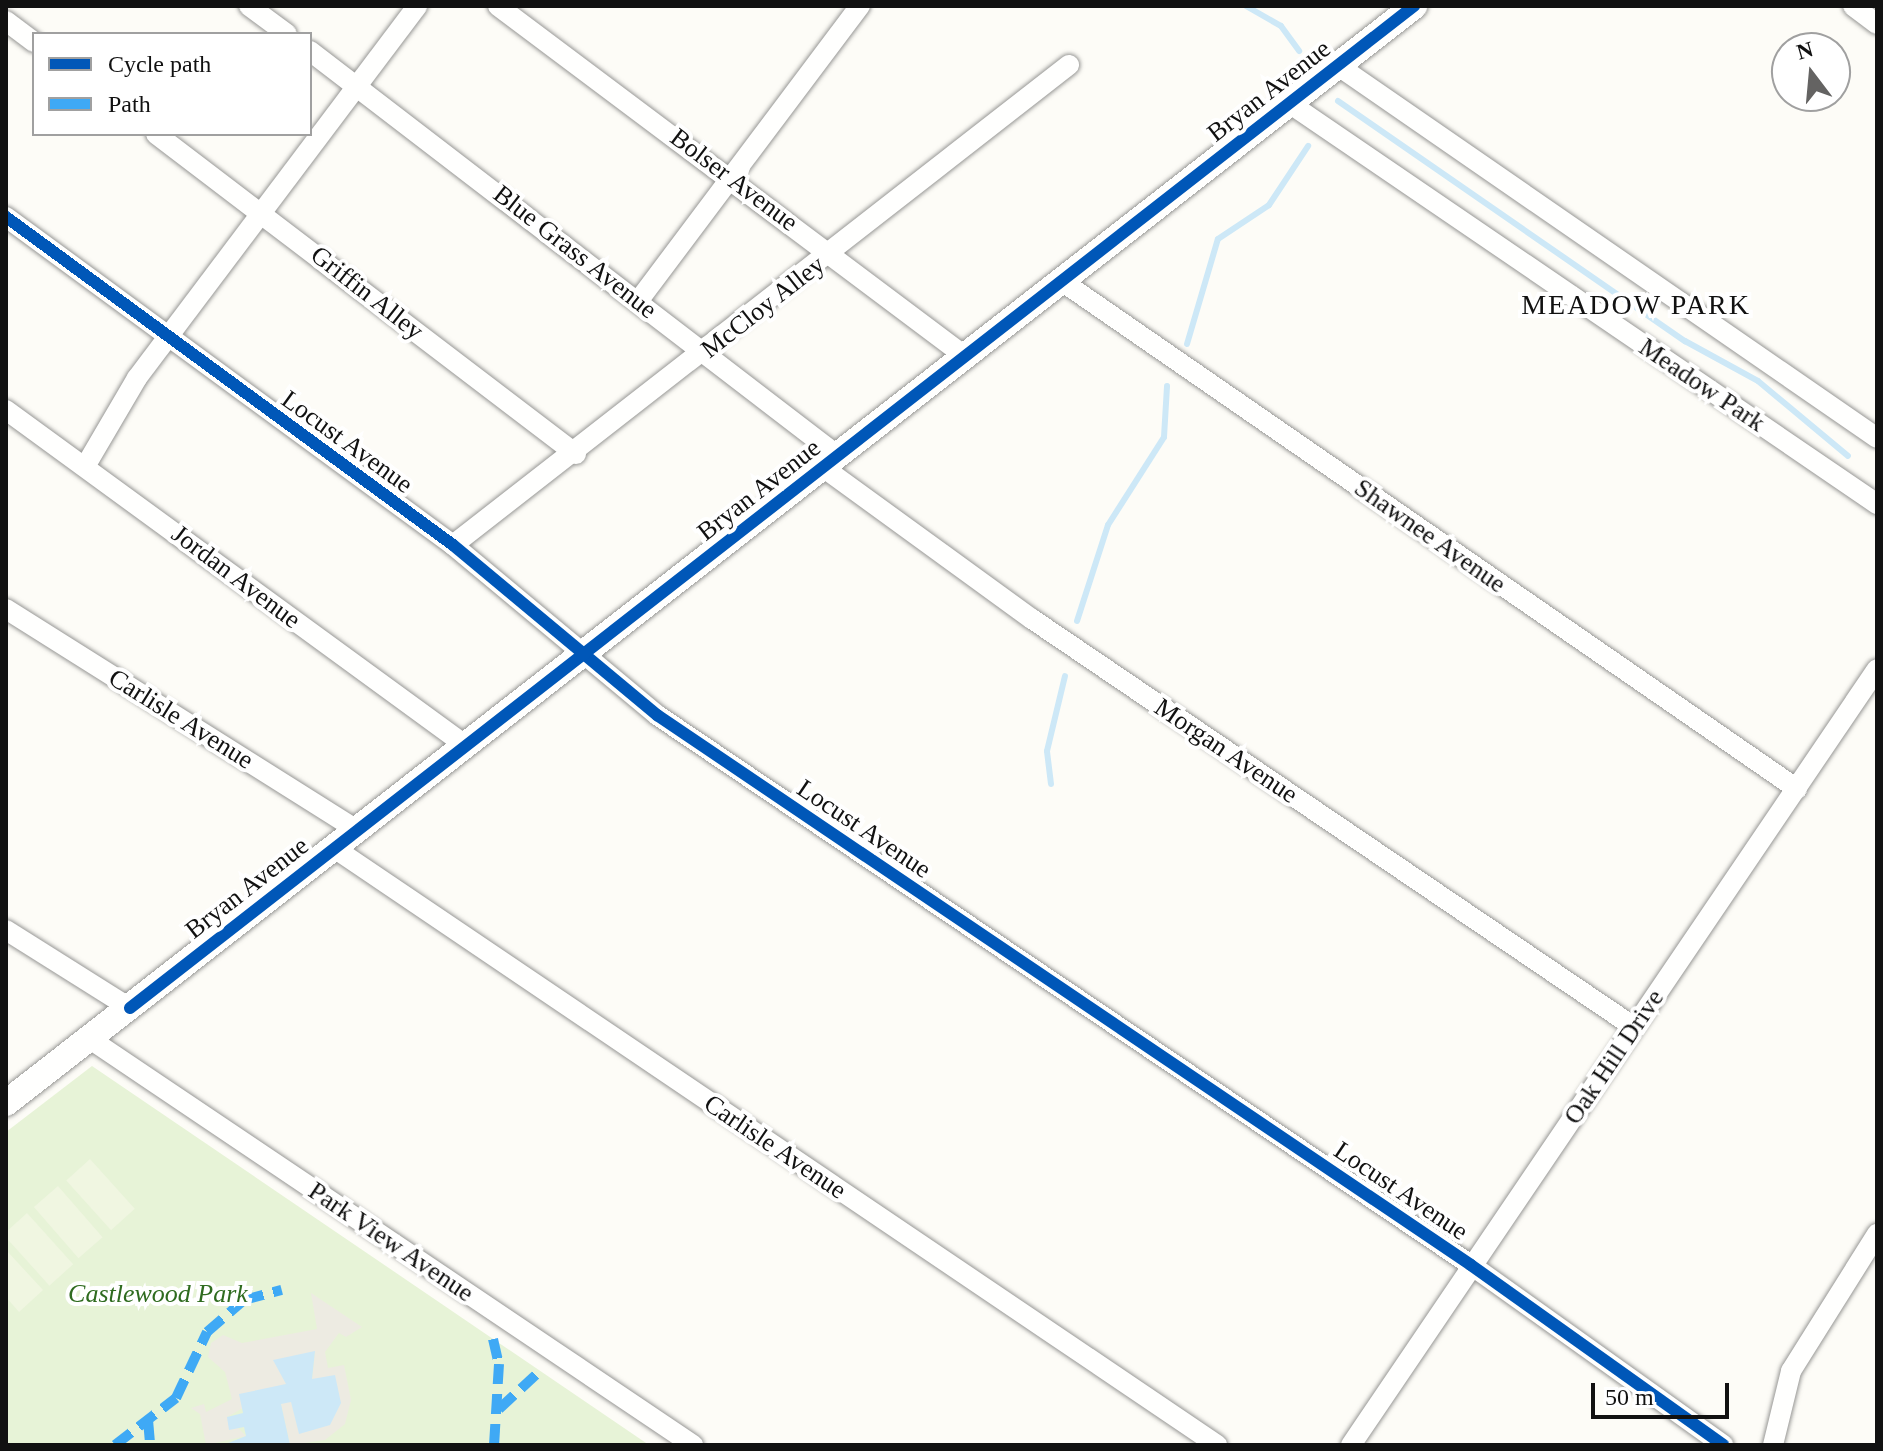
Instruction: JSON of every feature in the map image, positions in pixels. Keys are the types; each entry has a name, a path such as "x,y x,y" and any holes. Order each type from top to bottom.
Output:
{"street":[{"path":"249,6 284,32"},
{"path":"86,465 166,339 361,88 417,6"},
{"name":"Bolser Avenue","path":"498,6 832,252 966,357"},
{"path":"639,300 860,6"},
{"name":"Bryan Avenue","path":"6,1103 1414,6"},
{"path":"1853,6 1877,24"},
{"path":"6,21 32,40"},
{"name":"Blue Grass Avenue","path":"312,52 639,300 831,462"},
{"name":"McCloy Alley","path":"453,545 576,454 1069,65"},
{"path":"1337,65 1877,438"},
{"name":"Meadow Park","path":"1289,103 1877,504"},
{"name":"Griffin Alley","path":"159,136 576,454"},
{"name":"Locust Avenue","path":"6,217 166,339 453,545 581,655 657,715 1471,1265 1723,1445"},
{"name":"Shawnee Avenue","path":"1063,282 1797,789"},
{"name":"Jordan Avenue","path":"6,410 86,465 465,745"},
{"name":"Morgan Avenue","path":"831,462 1032,619 1634,1027"},
{"name":"Carlisle Avenue","path":"6,609 357,830"},
{"name":"Oak Hill Drive","path":"1351,1445 1877,669"},
{"name":"Carlisle Avenue","path":"334,848 1217,1445"},
{"path":"6,930 130,1008"},
{"name":"Park View Avenue","path":"90,1039 693,1445"},
{"path":"1773,1445 1791,1371 1877,1234"}],"green space":[{"name":"Castlewood Park","path":"92,1066 649,1445 6,1445 6,1132"},
{"path":"90,1159 135,1209 111,1230 66,1180"},
{"path":"58,1186 103,1237 78,1258 34,1207"},
{"path":"27,1213 73,1264 49,1286 6,1238 6,1232"},
{"path":"6,1250 43,1290 19,1312 6,1297"}],"shaded area":[{"path":"311,1293 362,1327 346,1337 339,1333 325,1352 328,1368 344,1365 351,1400 345,1424 325,1440 290,1445 281,1404 335,1376 312,1380 315,1352 286,1384 227,1417 246,1436 206,1445 200,1414 191,1408 204,1404 206,1412 232,1399 225,1372 208,1357 211,1343 223,1335 242,1343 317,1329"}],"water":[{"path":"315,1351 312,1379 335,1375 341,1403 330,1425 299,1434 291,1402 281,1404 290,1445 223,1445 246,1436 244,1427 229,1430 227,1417 243,1413 239,1394 286,1384 273,1360"}],"waterway":[{"path":"1246,6 1281,26 1299,51"},
{"path":"1338,101 1685,341 1758,381 1848,456"},
{"path":"1187,344 1218,239 1269,205 1308,146"},
{"path":"1077,621 1108,525 1164,437 1167,386"},
{"path":"1051,784 1047,751 1065,676"}],"marked path":[{"path":"115,1445 176,1398 207,1332 244,1300 282,1290"},
{"path":"493,1339 499,1364 494,1445"},
{"path":"499,1409 540,1371"},
{"path":"148,1420 150,1445"}],"cycle path":[{"path":"130,1008 1414,6"},
{"path":"6,217 453,545 657,715 1471,1265 1723,1445"}],"district":[{"name":"MEADOW PARK","path":"1636,305"}]}
